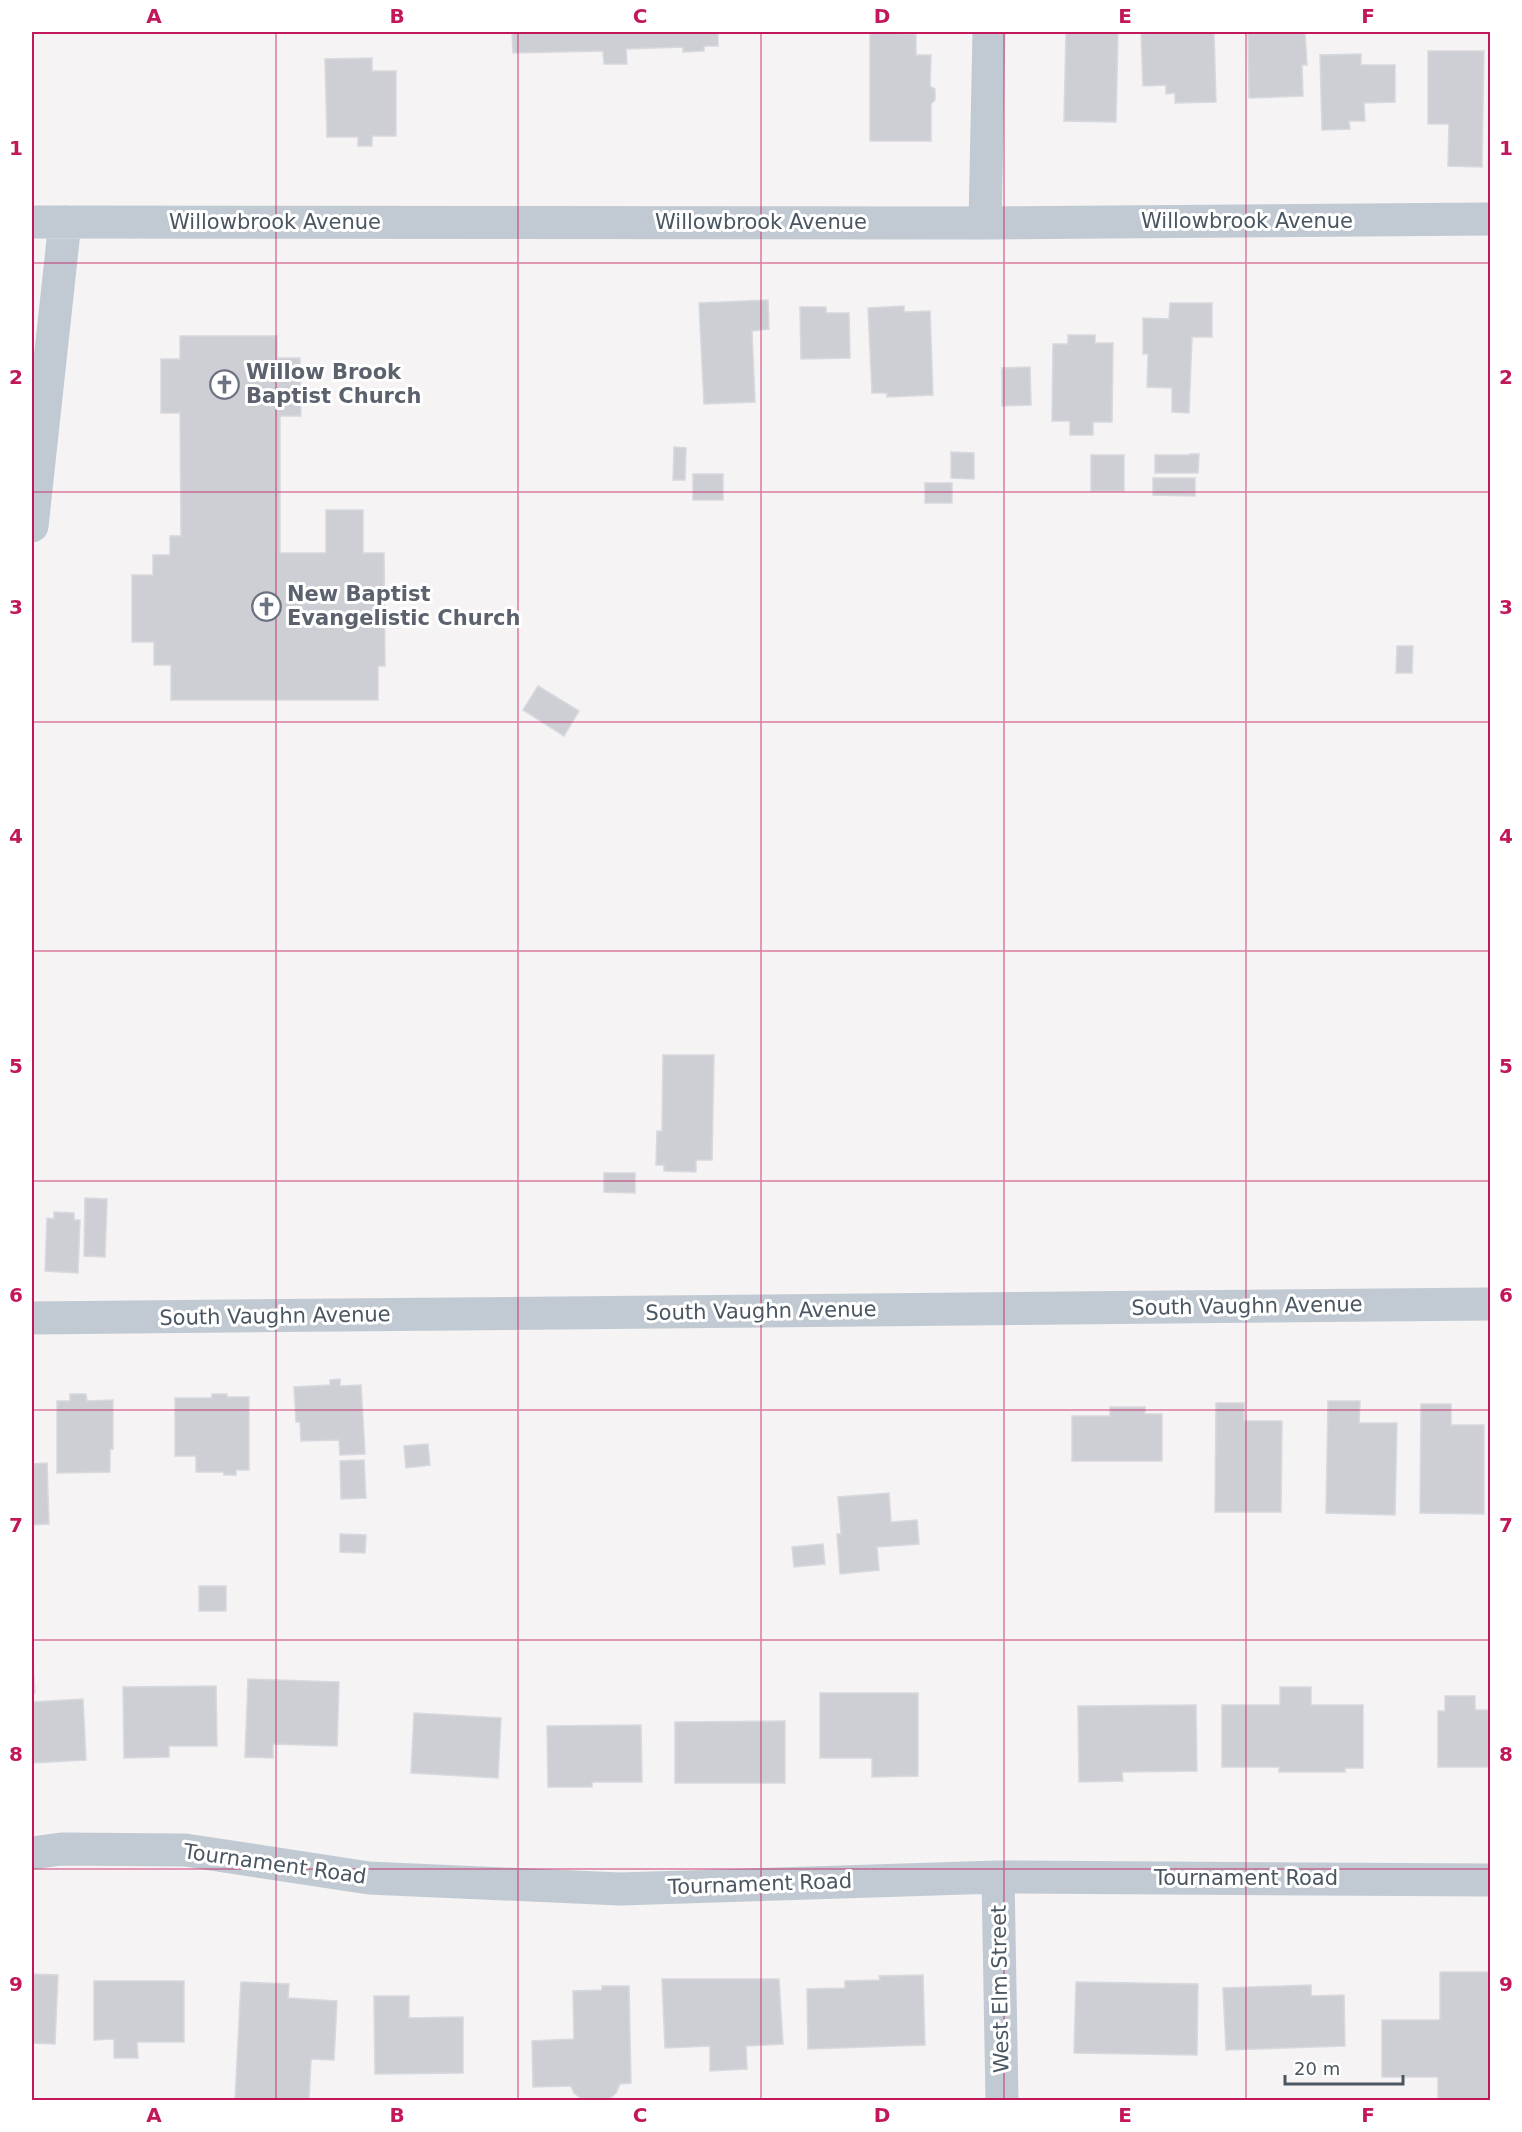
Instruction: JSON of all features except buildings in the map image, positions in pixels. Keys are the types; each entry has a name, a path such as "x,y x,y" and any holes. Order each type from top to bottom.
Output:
{"street":[{"path":"985,223 989,32"},
{"name":"Willowbrook Avenue","path":"32,222 985,223 1491,219"},
{"path":"32,526 64,222"},
{"name":"South Vaughn Avenue","path":"32,1318 1491,1304"},
{"name":"Tournament Road","path":"32,1853 61,1849 185,1850 369,1878 620,1889 998,1877 1491,1880"},
{"name":"West Elm Street","path":"998,1877 1002,2100"}],"place":[{"name":"Willow Brook Baptist Church","path":"225,384"},
{"name":"New Baptist Evangelistic Church","path":"266,606"}]}
